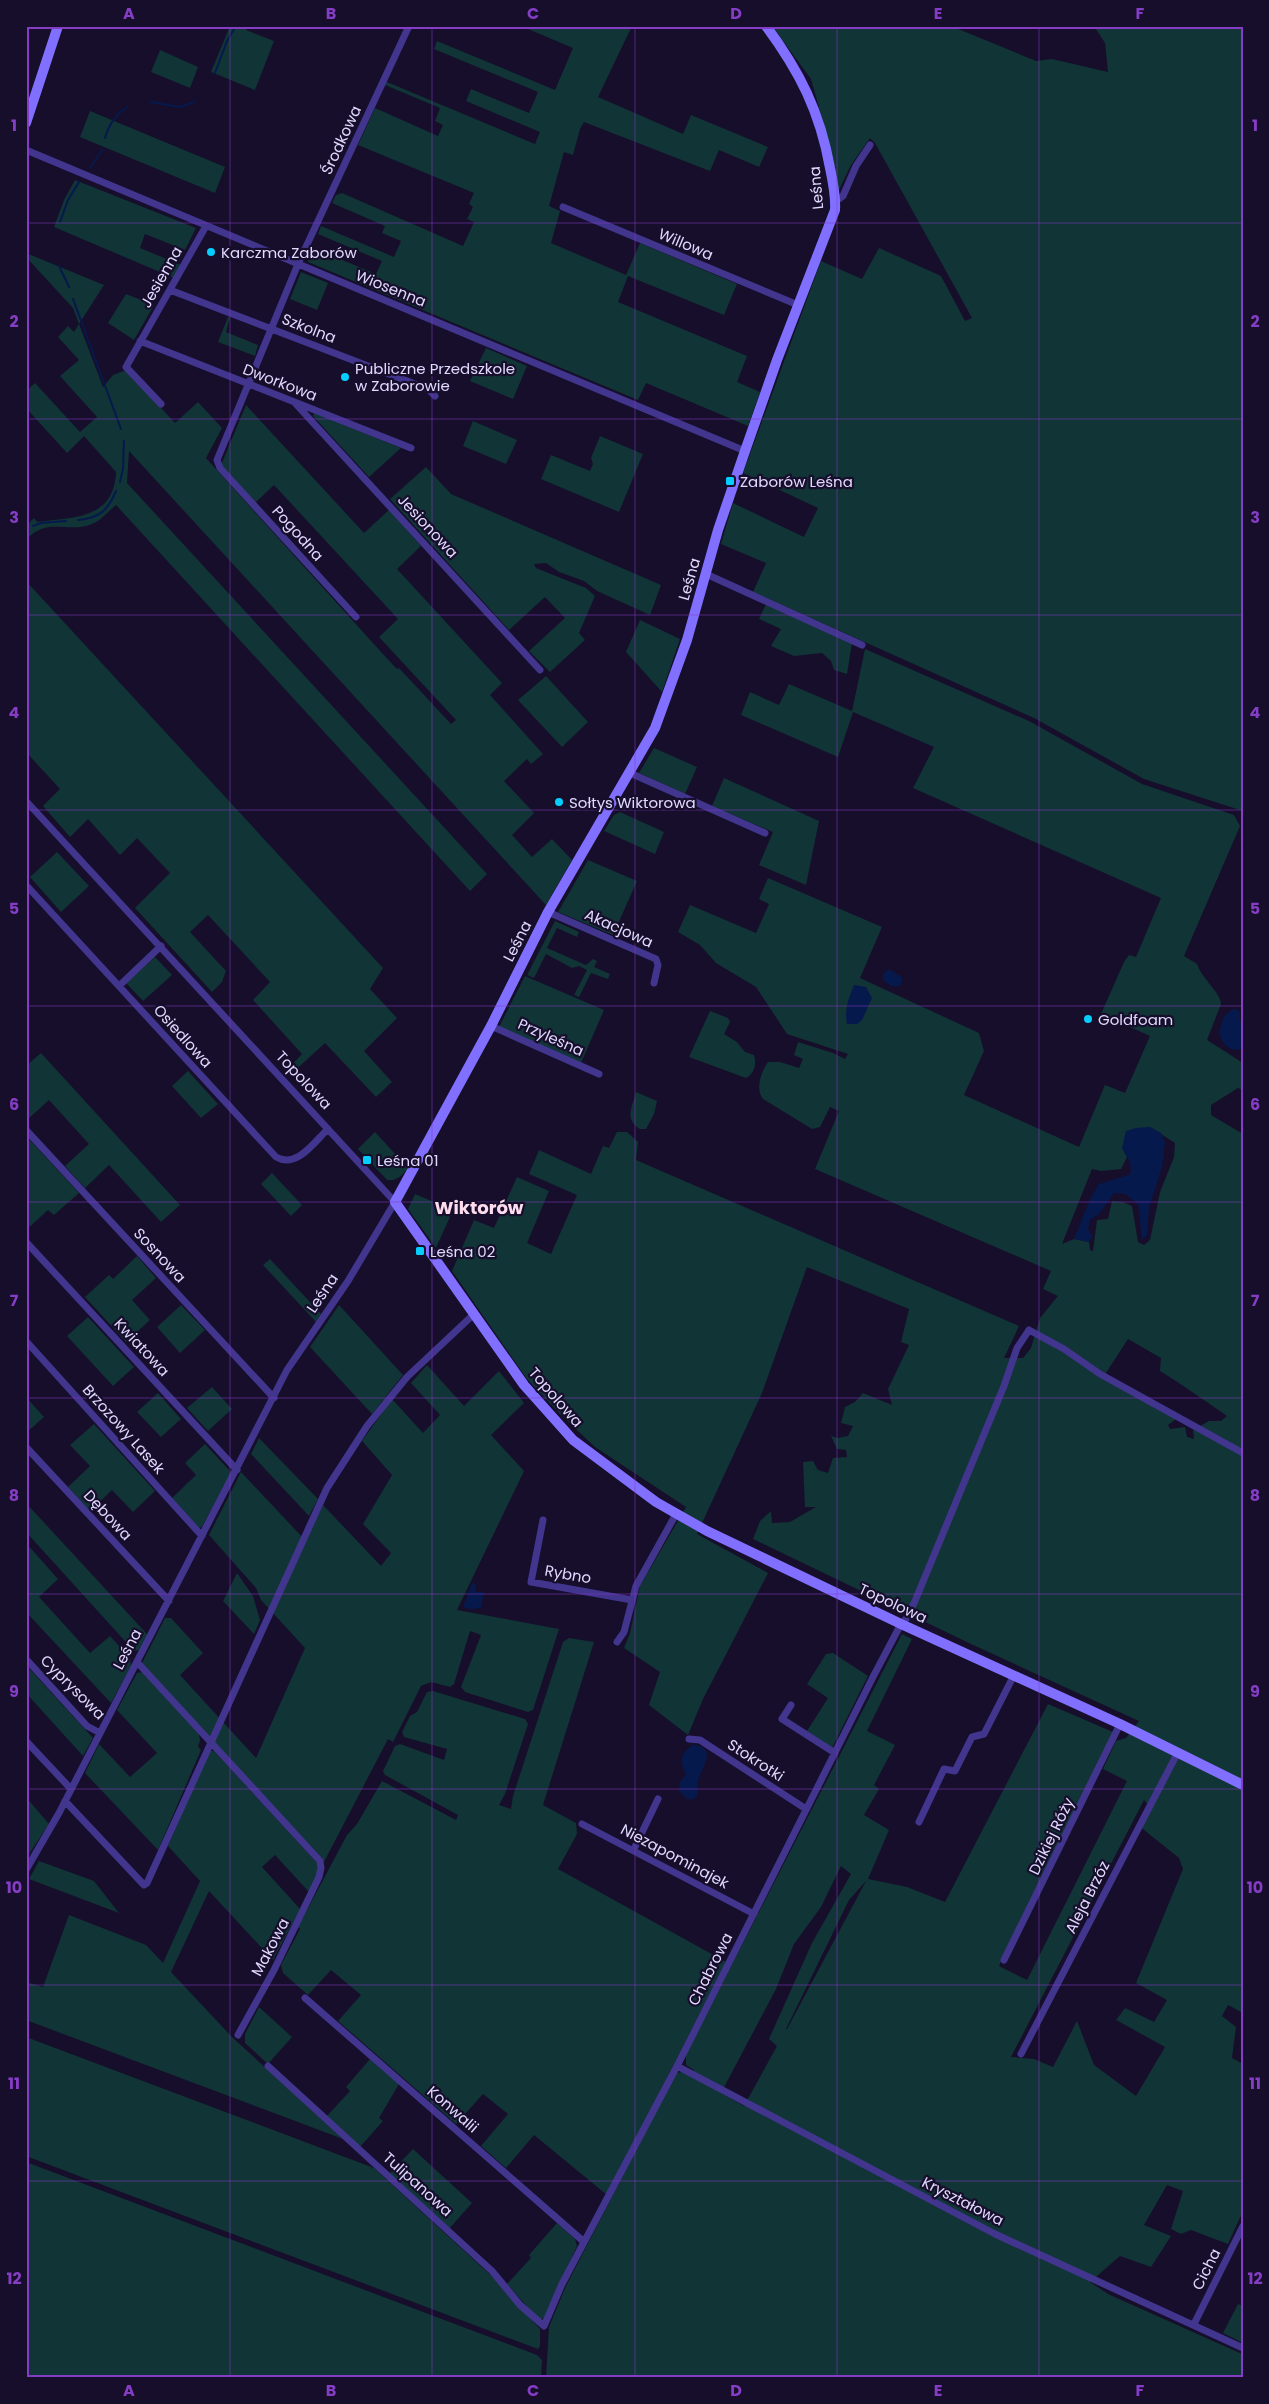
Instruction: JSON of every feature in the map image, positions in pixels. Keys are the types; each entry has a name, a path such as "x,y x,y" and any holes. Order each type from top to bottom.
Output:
{"street":[{"path":"26,123 58,26"},
{"name":"Środkowa","path":"220,468 217,460 218,456 298,264 409,26"},
{"name":"Leśna","path":"26,1870 66,1800 287,1370 348,1281 395,1202 490,1026 548,912 630,774 660,716 687,640 745,451 798,305 830,225 835,202 829,160 817,114 793,64 766,26"},
{"path":"835,202 843,196 856,166 870,145"},
{"name":"Wiosenna","path":"26,150 745,451"},
{"name":"Willowa","path":"563,207 798,305"},
{"name":"Jesienna","path":"161,404 126,367 206,226"},
{"name":"Szkolna","path":"170,290 428,389 435,396"},
{"name":"Dworkowa","path":"140,341 411,448"},
{"name":"Jesionowa","path":"294,402 540,670"},
{"name":"Pogodna","path":"220,468 356,617"},
{"path":"706,574 862,645"},
{"path":"630,774 765,833"},
{"name":"Topolowa","path":"26,801 395,1202 524,1385 573,1440 656,1502 676,1514 901,1624 1120,1724 1243,1785"},
{"name":"Osiedlowa","path":"26,884 276,1158 282,1161 295,1160 328,1129"},
{"name":"Akacjowa","path":"548,912 656,959 658,965 654,983"},
{"path":"119,986 161,946"},
{"name":"Przyleśna","path":"490,1026 600,1074"},
{"name":"Sosnowa","path":"26,1130 274,1398"},
{"name":"Kwiatowa","path":"26,1242 237,1470"},
{"path":"66,1800 144,1885 151,1878 210,1742 312,1519 345,1457 407,1377 474,1314"},
{"name":"Chabrowa","path":"544,2326 583,2241 677,2066 806,1809 901,1624 906,1620 1004,1386 1017,1348 1029,1330 1064,1349 1107,1378 1243,1453"},
{"name":"Brzozowy Lasek","path":"26,1341 202,1536"},
{"name":"Dębowa","path":"26,1447 169,1601"},
{"path":"617,1642 624,1632 636,1586 676,1514"},
{"name":"Rybno","path":"543,1520 531,1582 632,1600"},
{"name":"Cyprysowa","path":"26,1659 87,1726 100,1733"},
{"path":"137,1662 210,1742"},
{"path":"919,1822 944,1770 955,1771 972,1737 984,1734 1014,1675"},
{"path":"791,1705 782,1719 835,1753"},
{"name":"Dzikiej Róży","path":"1004,1960 1120,1724"},
{"name":"Stokrotki","path":"689,1738 700,1740 806,1809"},
{"path":"26,1742 71,1789"},
{"name":"Makowa","path":"210,1742 320,1861 321,1868 293,1934 238,2035"},
{"name":"Aleja Brzóz","path":"1021,2054 1178,1752"},
{"path":"634,1850 658,1799"},
{"name":"Niezapominajek","path":"582,1824 754,1914"},
{"name":"Konwalii","path":"305,1998 583,2241"},
{"name":"Tulipanowa","path":"268,2066 492,2271 520,2305 544,2326"},
{"name":"Kryształowa","path":"677,2066 996,2234 1243,2348"},
{"name":"Cicha","path":"1194,2324 1243,2226"}],"green space":[{"path":"230,26 248,26 246,30 274,41 255,90 211,72"},
{"path":"529,26 632,26 598,97 683,134 691,115 768,147 759,167 719,150 710,171 584,122 580,129 573,155 564,152 549,206 560,211 551,243 626,275 640,243 737,284 724,315 628,276 618,302 747,356 737,382 760,392 748,426 646,383 638,400 308,262 311,247 376,274 382,261 318,234 321,226 394,257 401,241 382,233 385,226 332,203 336,195 342,193 463,246 474,222 467,219 473,207 469,204 474,193 358,145 375,108 438,136 443,125 435,121 440,108 385,85 387,82 535,144 540,132 466,101 471,89 529,113 538,92 434,49 437,41 555,90 573,48 528,29"},
{"path":"772,26 951,26 1036,61 1052,59 1108,72 1105,43 1094,26 1243,26 1243,811 1144,779 1034,718 753,592 766,563 721,544 733,503 804,537 818,508 743,473 821,261 862,279 879,248 941,276 965,321 972,318 875,143 870,138 851,165 838,192 826,132 811,79"},
{"path":"160,50 198,67 190,88 151,72"},
{"path":"90,111 225,167 215,193 80,137"},
{"path":"75,180 196,228 185,250 145,234 140,248 181,265 174,278 54,227 64,200"},
{"path":"26,253 104,285 79,324 73,308 26,257"},
{"path":"301,272 328,283 317,310 290,299"},
{"path":"126,294 154,305 134,340 108,323"},
{"path":"228,317 230,317 226,332 258,345 255,356 218,342"},
{"path":"79,324 103,387 113,375 126,370 175,423 198,402 222,428 206,458 382,653 397,669 399,668 451,724 456,720 379,637 398,619 274,485 255,503 221,465 246,405 364,533 389,510 421,546 397,569 502,683 490,695 543,754 531,764 527,759 504,781 534,813 512,835 532,857 552,839 572,860 546,905 129,451 127,483 487,874 470,891 116,505 95,523 83,527 50,527 34,533 26,540 26,526 34,518 37,522 77,517 89,513 100,508 114,488 116,472 84,436 67,453 26,408 26,391 35,383 80,432 97,417 60,376 79,360 58,337 68,326 74,332"},
{"path":"486,348 527,366 513,399 470,381"},
{"path":"314,413 401,448 369,477 313,416"},
{"path":"473,421 517,440 506,464 463,446"},
{"path":"600,436 643,454 619,512 541,479 551,455 590,471 593,464 591,458"},
{"path":"426,467 451,494 661,585 650,615 597,591 584,581 559,572 546,563 534,564 536,568 586,588 595,596 579,633 585,640 550,672 529,651 565,618 545,597 509,630 390,499"},
{"path":"26,581 383,968 370,989 397,1018 364,1051 392,1082 376,1097 325,1043 289,1076 285,1072 302,1054 253,1000 270,982 208,915 190,932 226,971 222,982 212,992 135,908 170,873 137,838 120,855 88,819 70,837 43,806 60,789 26,752"},
{"path":"766,604 852,643 847,674 834,670 831,661 822,653 794,656 771,646 781,629 759,619"},
{"path":"640,620 680,639 662,692 626,652"},
{"path":"865,649 1029,721 1142,784 1234,815 1240,826 1184,956 1197,964 1199,970 1215,990 1220,1000 1221,1004 1207,1040 1243,1063 1243,1090 1238,1088 1211,1105 1211,1115 1243,1134 1243,2013 1228,2005 1222,2016 1236,2027 1232,2058 1241,2063 1243,2062 1243,2211 1228,2244 1191,2230 1181,2234 1171,2229 1183,2191 1167,2185 1144,2225 1171,2236 1151,2267 1120,2256 1090,2282 1108,2294 1242,2354 1242,2378 546,2378 549,2327 566,2286 676,2073 682,2072 691,2076 694,2070 686,2065 686,2054 902,1634 912,1639 867,1731 895,1745 874,1785 879,1789 864,1815 889,1830 868,1879 907,1887 945,1902 1048,1704 1113,1732 999,1966 1027,1980 1127,1781 1103,1769 1116,1741 1126,1738 1139,1721 971,1644 753,1539 760,1521 771,1511 772,1523 790,1522 816,1507 805,1507 803,1462 813,1461 818,1470 828,1473 833,1458 847,1457 846,1450 837,1449 831,1436 838,1438 848,1436 853,1426 841,1423 845,1407 855,1402 863,1393 892,1405 888,1389 909,1345 901,1342 909,1309 807,1267 762,1393 697,1534 768,1573 703,1699 688,1735 649,1705 660,1672 624,1648 630,1633 640,1586 686,1507 595,1447 560,1414 527,1379 452,1271 474,1220 494,1228 517,1177 549,1191 527,1243 551,1254 577,1195 529,1174 539,1150 591,1174 603,1146 609,1148 617,1132 627,1132 638,1142 636,1160 1019,1326 1004,1358 1023,1358 1031,1348 1040,1318 1058,1296 1043,1289 1051,1271 815,1169 839,1111 830,1107 820,1127 812,1129 763,1099 759,1090 761,1075 768,1062 780,1062 799,1068 803,1059 794,1055 798,1042 833,1053 845,1059 848,1054 787,1034 756,987 716,963 700,945 678,932 690,905 756,933 769,904 759,899 768,878 882,927 860,978 979,1033 984,1051 964,1095 1079,1147 1105,1085 1125,1093 1150,1036 1101,1014 1124,962 1129,955 1136,957 1161,898 913,788 934,747 853,712 838,757 741,715 750,692 779,705 789,684 852,711","holes":["1150,1127 1175,1143 1174,1157 1160,1192 1150,1240 1144,1245 1138,1242 1132,1206 1123,1202 1112,1201 1108,1219 1097,1220 1093,1251 1090,1250 1089,1242 1074,1239 1062,1244 1092,1169 1101,1171 1121,1169 1127,1157 1122,1148","1128,1339 1161,1358 1160,1371 1227,1416 1221,1421 1209,1421 1193,1430 1194,1439 1187,1437 1185,1427 1170,1429 1168,1425 1176,1419 1121,1387 1102,1379","1144,1800 1149,1806 1139,1826 1179,1858 1183,1869 1136,1983 1167,2000 1154,2022 1125,2008 1116,2020 1165,2047 1136,2096 1094,2065 1077,2021 1053,2067 1034,2059 1011,2057","841,1866 851,1874 812,1943 769,2039 777,2046 744,2106 721,2093 776,1989 794,1944 821,1907","866,1881 787,2029 849,1900"]},
{"path":"546,676 588,722 562,747 518,700"},
{"path":"654,748 697,767 685,794 639,773"},
{"path":"724,778 819,821 806,885 759,865 773,832 712,806"},
{"path":"620,812 664,832 655,854 604,831 614,815"},
{"path":"57,852 89,886 61,912 30,877"},
{"path":"588,860 637,881 613,935 558,912"},
{"path":"555,921 579,932 577,937 557,928 547,948 586,965 593,959 597,961 594,967 610,974 608,979 591,973 579,997 574,995 587,970 579,966 572,968 546,954 534,978 527,975"},
{"path":"155,957 172,975 143,1001 126,983"},
{"path":"525,976 604,1010 581,1063 499,1027"},
{"path":"710,1011 728,1018 730,1022 724,1034 737,1042 745,1052 754,1055 754,1068 746,1078 689,1057"},
{"path":"41,1053 180,1205 161,1222 109,1165 85,1188 65,1166 89,1144 49,1100 26,1121 26,1080 29,1078 26,1075 26,1066"},
{"path":"188,1071 218,1104 201,1118 172,1086"},
{"path":"636,1092 657,1101 654,1114 646,1129 640,1129 632,1121 630,1113"},
{"path":"375,1132 408,1168 396,1179 387,1180 358,1149"},
{"path":"26,1136 79,1193 54,1215 48,1210 26,1230 26,1189 28,1187 26,1185"},
{"path":"272,1173 302,1205 291,1216 261,1184"},
{"path":"415,1194 453,1210 436,1248 408,1209"},
{"path":"137,1256 156,1278 132,1300 150,1320 126,1342 85,1297 109,1275 113,1279"},
{"path":"270,1259 321,1314 316,1322 263,1265"},
{"path":"181,1305 205,1330 180,1353 157,1327"},
{"path":"339,1305 403,1375 372,1414 310,1347"},
{"path":"88,1317 134,1367 113,1386 67,1336"},
{"path":"427,1365 464,1406 499,1371 524,1403 491,1435 524,1471 457,1610 559,1629 533,1710 528,1712 465,1692 461,1687 481,1635 470,1631 454,1684 450,1687 431,1682 421,1686 393,1742 388,1739 324,1862 142,1663 165,1618 171,1618 203,1653 180,1675 256,1758 305,1648 261,1600 256,1588 209,1535 241,1472 306,1541 323,1505 381,1566 391,1553 363,1524 392,1475 362,1441 392,1399 423,1433 440,1415 411,1383"},
{"path":"212,1387 232,1409 208,1431 187,1408"},
{"path":"158,1393 181,1419 161,1437 137,1412"},
{"path":"26,1397 44,1417 26,1433"},
{"path":"94,1424 155,1491 133,1512 112,1490 90,1511 68,1487 90,1466 70,1445"},
{"path":"259,1438 318,1499 309,1516 251,1454"},
{"path":"205,1444 229,1470 230,1474 202,1527 199,1528 172,1498 196,1475 185,1463"},
{"path":"26,1503 147,1634 139,1650 134,1651 26,1532"},
{"path":"26,1543 58,1579 39,1597 90,1653 110,1636 130,1658 131,1666 111,1703 26,1612"},
{"path":"237,1573 253,1596 260,1620 254,1634 223,1601"},
{"path":"569,1638 594,1642 543,1805 576,1823 577,1834 558,1869 726,1962 607,2195 534,2135 506,2168 481,2146 508,2114 483,2094 456,2124 338,2021 361,1995 331,1970 308,1995 283,1973 281,1965 300,1929 298,1927 347,1835 357,1824 382,1781 456,1820 458,1815 385,1775 383,1771 395,1746 400,1744 444,1760 447,1749 404,1737 402,1732 410,1716 417,1712 427,1692 433,1691 525,1719 528,1724 505,1794 499,1805 511,1809 513,1796 563,1642"},
{"path":"833,1653 868,1676 832,1748 807,1731 828,1698 807,1684 826,1654"},
{"path":"26,1665 93,1738 83,1756 26,1693"},
{"path":"143,1672 199,1734 200,1741 198,1746 201,1750 158,1850 85,1773 99,1744 130,1777 157,1753 117,1710 137,1673"},
{"path":"209,1751 214,1751 318,1864 319,1873 309,1892 275,1855 262,1867 300,1909 273,1960 209,1891 171,1972 232,2037 343,2139 26,2020 26,1982 43,1987 69,1915 146,1945 163,1963 200,1881 168,1846"},
{"path":"26,1797 49,1824 27,1857 26,1856"},
{"path":"39,1861 94,1881 119,1913 29,1879"},
{"path":"259,2007 292,2037 268,2064 245,2043 245,2034"},
{"path":"26,2037 374,2168 498,2282 540,2329 540,2346 538,2349 26,2156"},
{"path":"370,2059 399,2084 379,2118 383,2121 360,2147 326,2117 350,2091 346,2087"},
{"path":"413,2149 472,2203 449,2229 389,2174"},
{"path":"26,2162 537,2355 542,2360 541,2378 26,2378"},
{"path":"557,2223 575,2239 577,2246 544,2318 539,2320 507,2284 531,2258 529,2255"},
{"path":"1238,2304 1243,2306 1243,2343 1223,2333"}],"water":[{"path":"889,969 903,978 900,986 891,986 883,980 883,974"},
{"path":"854,985 866,987 872,998 862,1020 857,1024 847,1024 847,1008"},
{"path":"1233,1009 1238,1010 1240,1021 1243,1022 1243,1049 1238,1050 1227,1047 1219,1033 1224,1016"},
{"path":"1150,1127 1161,1133 1165,1143 1162,1167 1149,1208 1147,1236 1142,1239 1138,1204 1125,1194 1114,1193 1099,1214 1090,1220 1088,1229 1092,1237 1089,1242 1074,1239 1090,1199 1099,1184 1129,1175 1131,1171 1130,1162 1122,1148 1126,1131"},
{"path":"472,1583 476,1584 475,1592 484,1592 481,1608 471,1609 463,1607"},
{"path":"692,1745 705,1749 707,1758 697,1782 697,1796 693,1799 687,1799 679,1791 680,1782 686,1774 682,1765 682,1758"}],"waterway":[{"path":"215,73 227,41 236,26"},
{"path":"151,102 180,107 194,102"},
{"path":"105,138 113,121 127,107"},
{"path":"90,168 102,150"},
{"path":"60,222 68,200 79,182"},
{"path":"59,266 69,287"},
{"path":"73,299 121,429"},
{"path":"120,482 123,469 124,441"},
{"path":"78,520 86,519 102,512 110,503 116,491"},
{"path":"33,526 41,523 66,521"}],"place":[{"name":"Karczma Zaborów","path":"211,252"},
{"name":"Publiczne Przedszkole w Zaborowie","path":"345,377"},
{"name":"Zaborów Leśna","path":"730,481"},
{"name":"Sołtys Wiktorowa","path":"559,802"},
{"name":"Goldfoam","path":"1088,1019"},
{"name":"Leśna 01","path":"367,1160"},
{"name":"Leśna 02","path":"420,1251"}],"district":[{"name":"Wiktorów","path":"479,1207"}]}
